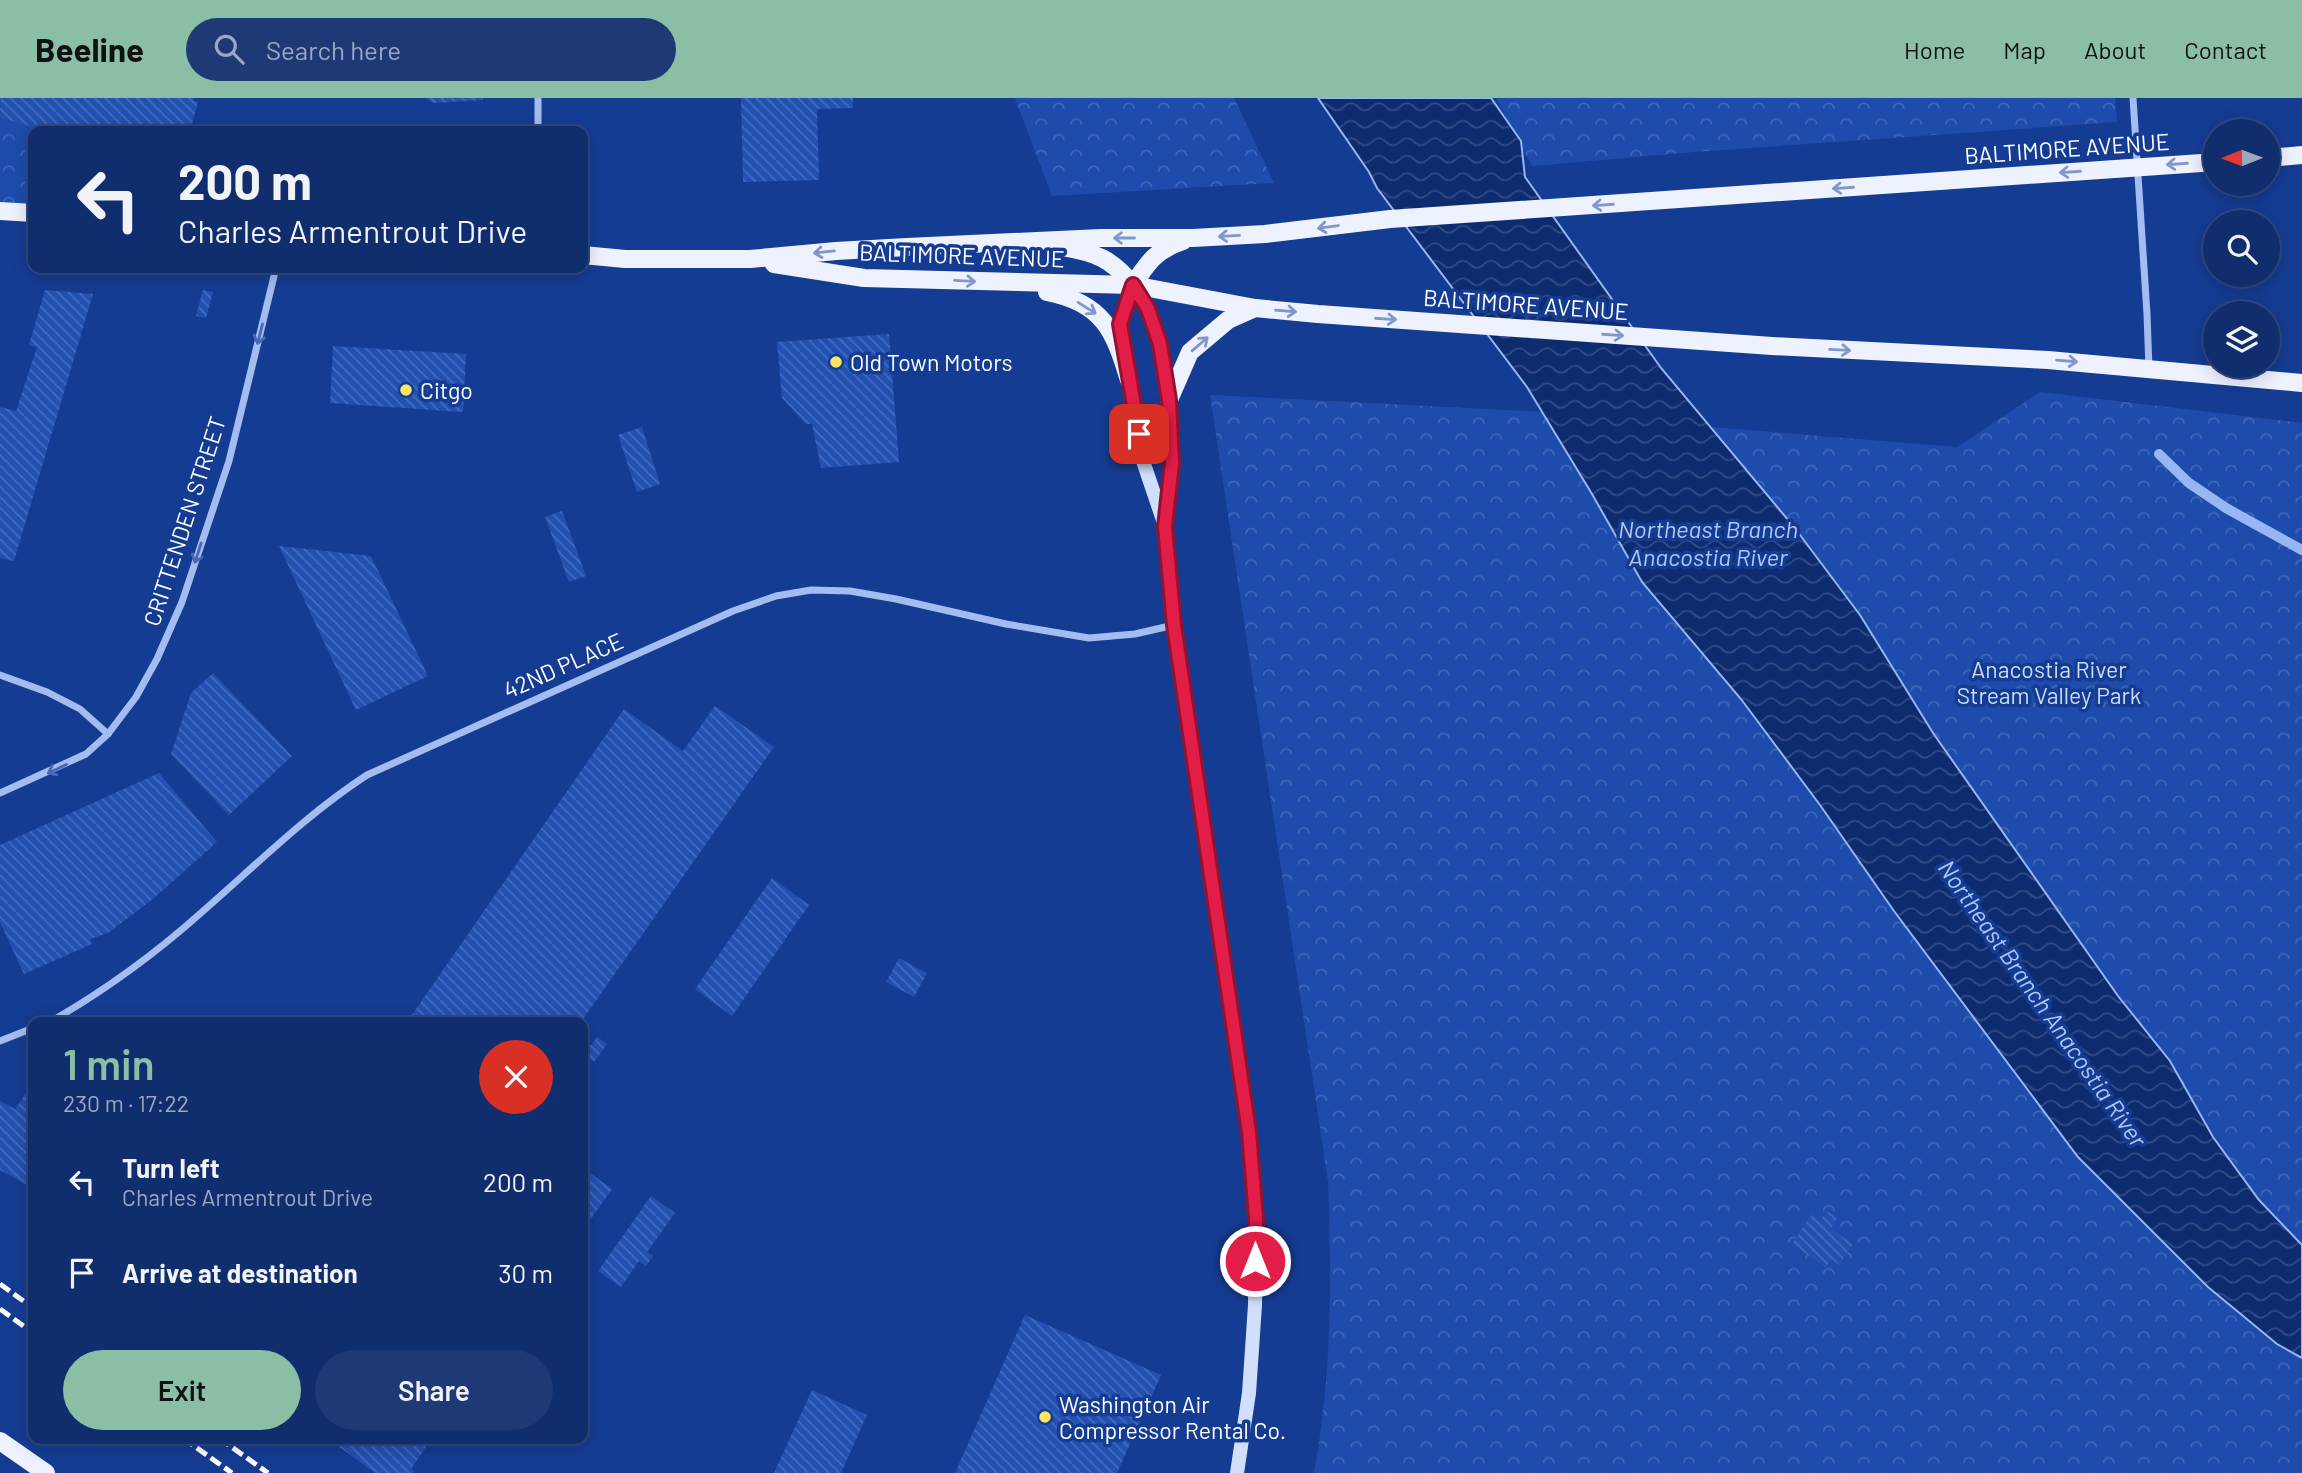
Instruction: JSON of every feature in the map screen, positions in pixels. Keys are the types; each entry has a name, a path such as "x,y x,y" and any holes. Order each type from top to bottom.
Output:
{"main road":[{"path":"2280,157 2302,155"},
{"name":"BALTIMORE AVENUE","path":"588,255 625,259 750,259 835,251 1029,241 1265,234 1390,219 2203,163"},
{"path":"0,211 28,214"},
{"path":"1029,241 1090,252 1118,267 1133,285 1149,262 1164,247 1193,238"},
{"name":"BALTIMORE AVENUE","path":"750,259 864,278 1133,285 1255,308 1318,314 1772,346 2048,360 2302,383"},
{"path":"999,283 1069,296 1101,316 1117,342 1129,380"},
{"path":"1169,400 1190,352 1228,320 1255,308"},
{"path":"0,1441 46,1473"}],"street":[{"path":"538,98 538,126"},
{"path":"2133,98 2149,369"},
{"name":"CRITTENDEN STREET","path":"0,793 86,754 108,734 136,697 157,659 182,602 229,461 275,273"},
{"path":"1133,285 1120,324 1143,461 1165,527"},
{"path":"1133,285 1148,309 1160,344 1169,400 1172,463 1165,527 1174,625 1244,1093 1255,1206 1255,1305 1249,1393 1237,1473"},
{"name":"42ND PLACE","path":"59,1017 89,1000 125,974 201,914 333,797 367,775 733,611 776,596 811,590 850,591 1006,624 1089,638 1135,634 1174,625"},
{"path":"0,675 47,692 80,709 108,734"},
{"path":"0,1041 28,1030"}],"green space":[{"path":"0,98 193,98 191,126 28,126 28,213 0,211"},
{"path":"1015,98 1234,98 1274,183 1052,196"},
{"path":"1496,98 2115,98 2117,122 1532,166"},
{"name":"Anacostia River Stream Valley Park","path":"2040,392 2302,423 2302,1473 1314,1473 1324,1400 1329,1327 1328,1181 1210,395 1548,412 1716,433 1711,427 1957,447"}],"water":[{"name":"Northeast Branch Anacostia River","path":"1318,98 1491,98 1521,141 1525,177 1661,368 1794,527 1860,615 1933,733 2118,996 2170,1061 2213,1137 2259,1200 2302,1245 2302,1358 2277,1344 2208,1287 2078,1157 1894,911 1741,699 1642,582 1527,387 1377,188"}],"building":[{"path":"1,98 194,98 193,101 198,102 191,126 29,126 0,117"},
{"path":"426,98 483,98 483,100 433,103"},
{"path":"741,98 853,98 853,108 817,109 819,180 743,182"},
{"path":"45,290 93,294 14,561 0,558 0,407 16,411 37,347 29,345"},
{"path":"203,290 213,292 206,318 196,316"},
{"path":"889,334 899,462 821,468 812,424 806,424 782,398 777,342"},
{"path":"333,346 466,354 463,412 330,403"},
{"path":"642,427 660,484 637,492 618,435"},
{"path":"562,511 586,576 569,582 545,517"},
{"path":"279,546 371,556 428,676 356,710"},
{"path":"213,673 292,756 229,815 171,754 191,693"},
{"path":"715,706 774,747 585,1017 410,1017 624,709 683,751"},
{"path":"159,773 217,842 153,899 108,933 90,939 92,944 24,974 0,922 0,845"},
{"path":"772,878 809,905 732,1016 695,989"},
{"path":"899,958 927,973 914,997 886,982"},
{"path":"597,1037 607,1044 594,1062 588,1057 588,1049"},
{"path":"28,1090 28,1185 0,1170 0,1101 15,1109"},
{"path":"588,1172 612,1189 588,1223"},
{"path":"651,1196 675,1213 647,1252 653,1256 646,1266 639,1261 621,1287 598,1271"},
{"path":"1827,1211 1837,1218 1831,1229 1853,1244 1839,1265 1831,1259 1826,1267 1792,1244 1811,1215 1820,1221"},
{"path":"1025,1315 1161,1375 1117,1473 955,1473"},
{"path":"812,1390 867,1415 841,1473 774,1473"},
{"path":"335,1444 428,1444 411,1469 413,1473 375,1473"}],"waterway":[{"path":"2159,454 2189,483 2226,508 2302,550"}],"railway":[{"path":"0,1284 28,1304"},
{"path":"0,1309 28,1329"},
{"path":"191,1444 232,1473"},
{"path":"227,1444 268,1473"}],"place":[{"name":"Old Town Motors","path":"836,362"},
{"name":"Citgo","path":"406,390"},
{"name":"Washington Air Compressor Rental Co.","path":"1045,1417"}],"route":[{"path":"1139,434 1120,324 1133,285 1148,309 1160,344 1169,400 1172,463 1165,527 1174,625 1249,1132 1256,1218 1255,1261"}]}
